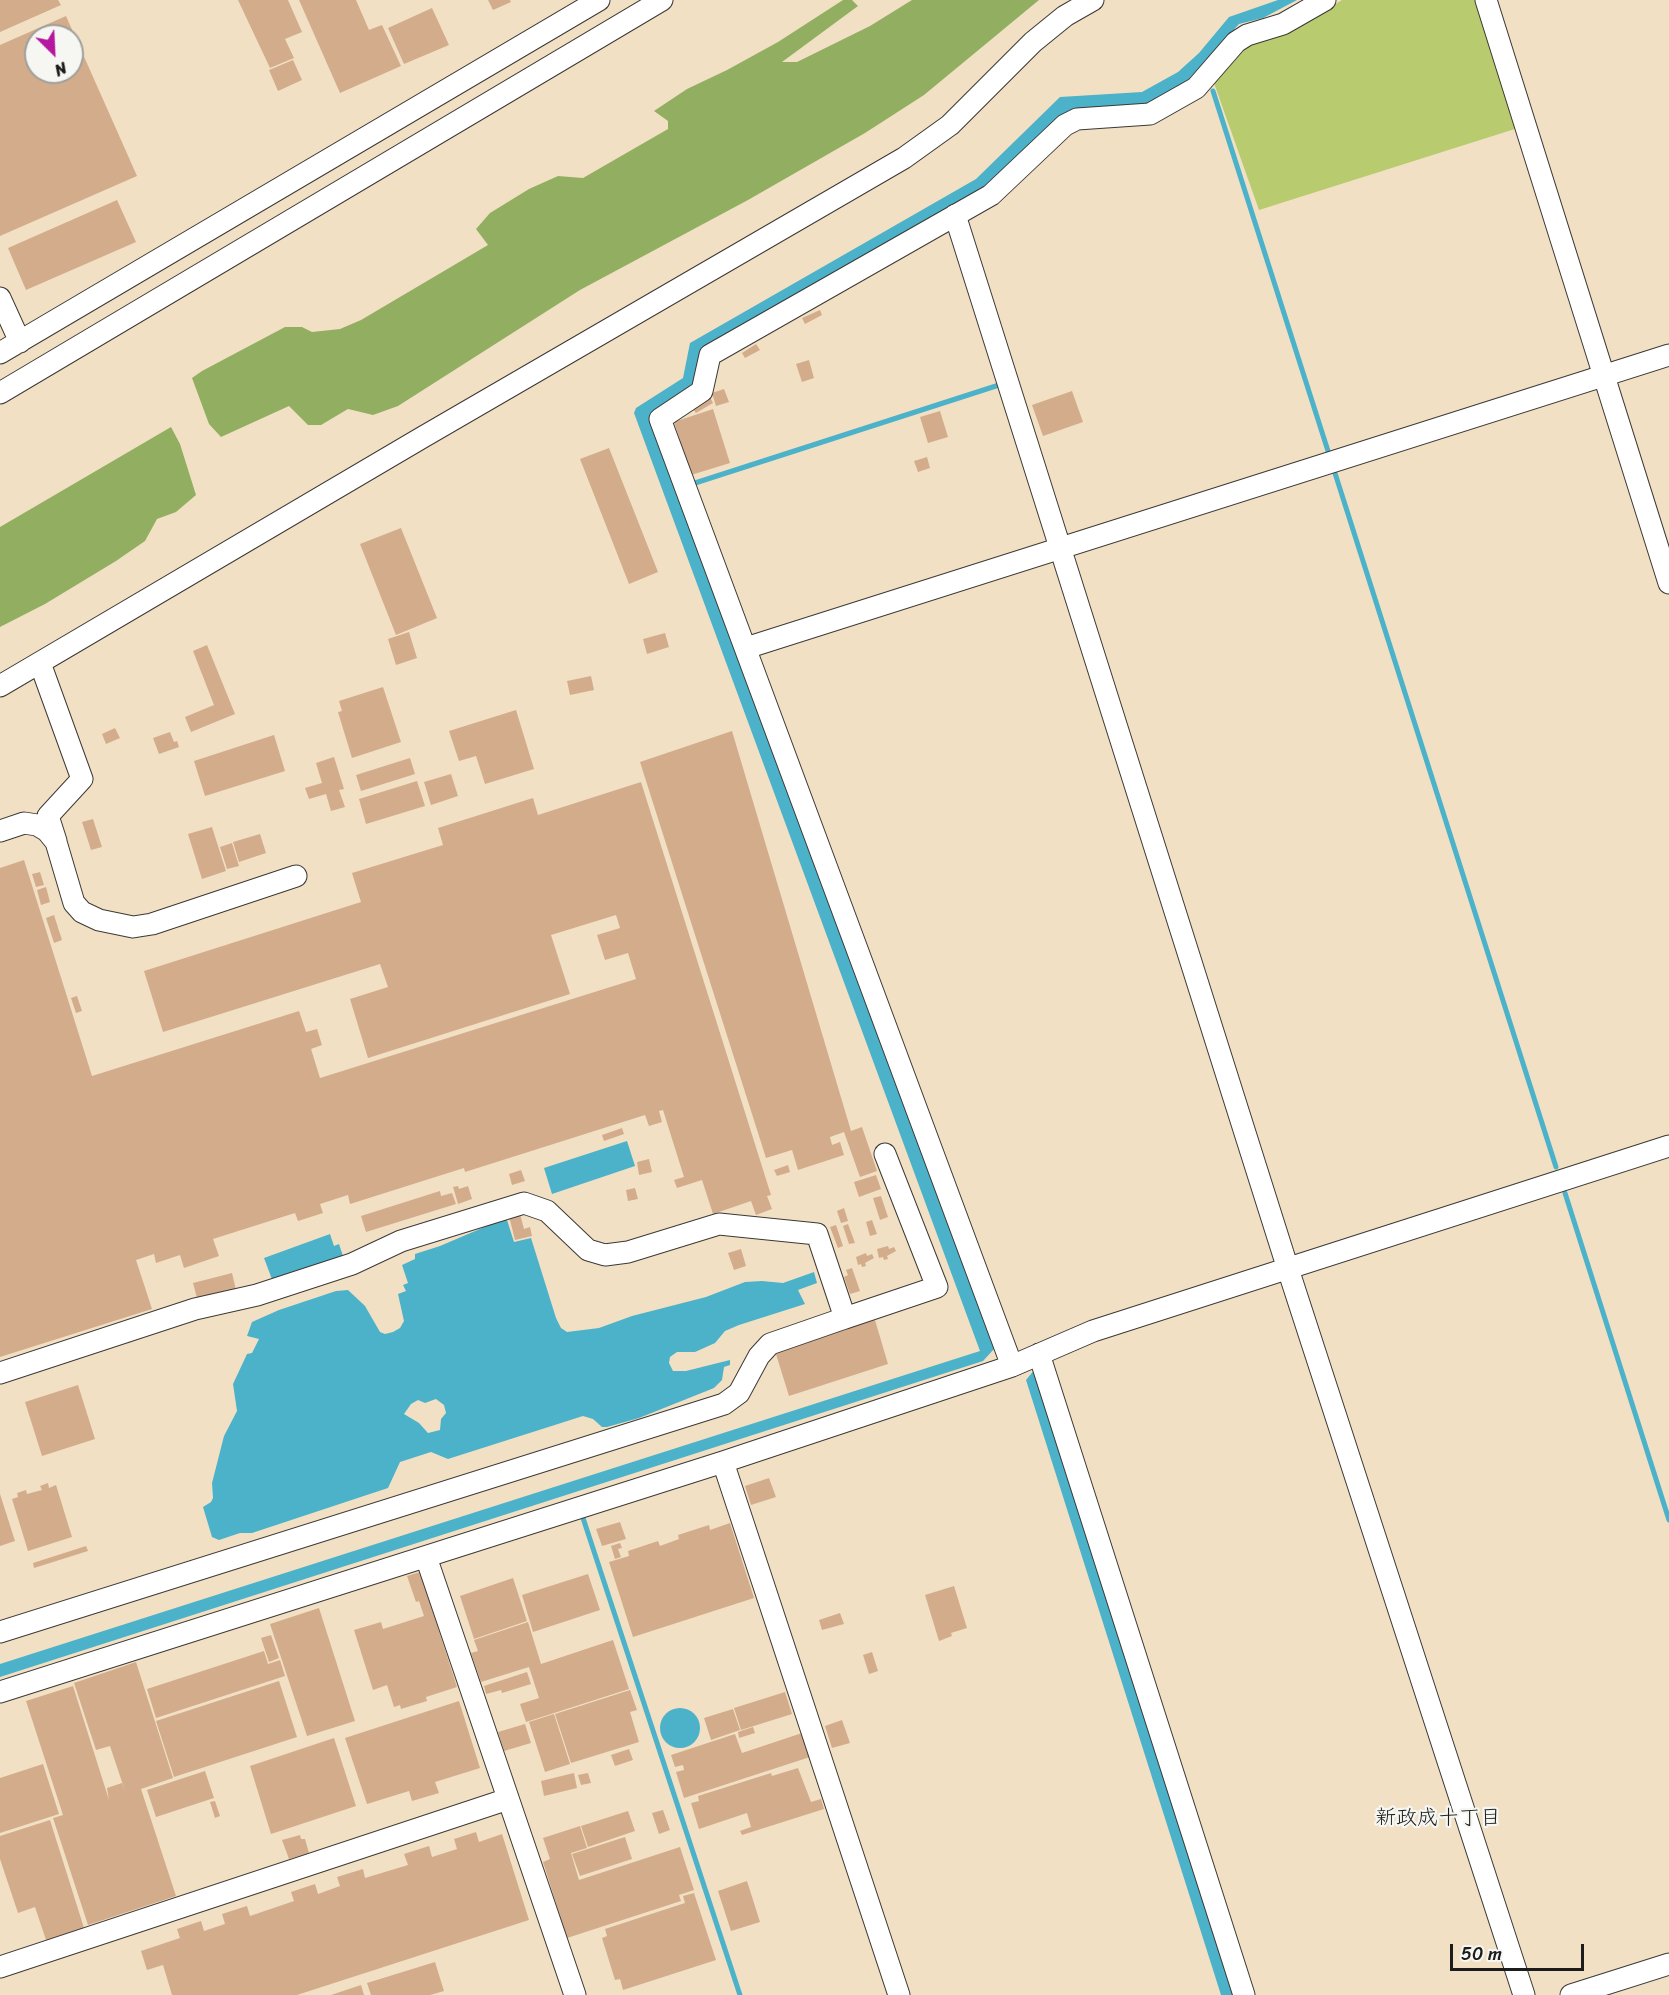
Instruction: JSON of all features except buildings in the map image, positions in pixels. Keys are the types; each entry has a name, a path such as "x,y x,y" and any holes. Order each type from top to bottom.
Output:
{"street":[{"path":"0,353 599,0"},
{"path":"0,393 662,0"},
{"path":"0,686 423,436 904,158 950,125 1033,42 1065,16 1094,0"},
{"path":"1012,1366 660,419 702,392 710,356 991,195 1065,125 1077,119 1150,114 1196,87 1236,42 1247,35 1284,24 1325,0"},
{"path":"1486,0 1669,583"},
{"path":"955,215 1288,1269 1524,1995"},
{"path":"0,298 20,342"},
{"path":"746,648 1669,355"},
{"path":"40,663 82,779 48,816 74,903 82,912 99,920 134,927 152,924 296,876"},
{"path":"0,831 24,824 37,825 47,831 56,842"},
{"path":"0,1692 723,1462 1012,1366 1094,1330 1669,1146"},
{"path":"0,1632 724,1404 739,1393 759,1356 770,1344 937,1287 885,1154"},
{"path":"0,1373 195,1309 257,1295 331,1271 352,1264 401,1241 524,1203 547,1211 588,1250 605,1255 628,1252 719,1224 818,1234 845,1318"},
{"path":"1039,1354 1244,1995"},
{"path":"723,1462 899,1995"},
{"path":"426,1557 575,1995"},
{"path":"0,1967 508,1798"},
{"path":"1571,1995 1669,1964"}],"green space":[{"path":"843,0 852,0 858,6 782,62 797,62 870,26 912,0 1039,0 924,95 865,133 748,200 580,290 398,406 373,415 348,409 321,425 308,425 289,406 221,437 209,424 192,378 202,371 285,327 302,327 312,332 340,329 361,320 488,245 476,229 490,213 529,189 558,176 583,178 668,129 668,121 654,111 687,89 778,42"},
{"path":"1342,0 1477,0 1518,128 1259,210 1214,83 1242,46 1281,36"},
{"path":"171,427 180,444 196,495 176,512 157,519 145,541 116,561 45,604 0,627 0,527"}],"water":[{"path":"1278,0 1297,0 1263,18 1239,24 1185,83 1148,105 1062,116 985,186 969,197 702,352 692,387 650,416 995,1348 983,1361 0,1677 0,1664 980,1351 634,413 636,408 683,378 690,343 976,179 1060,97 1142,92 1178,72 1199,53 1229,17"},
{"path":"627,1141 635,1166 552,1194 544,1168"},
{"path":"507,1220 514,1242 531,1238 556,1318 561,1328 567,1332 599,1328 632,1316 706,1297 745,1282 783,1283 814,1272 817,1283 798,1290 805,1304 739,1325 725,1331 715,1343 695,1352 677,1352 670,1357 669,1363 673,1371 686,1371 730,1360 730,1365 724,1367 722,1380 714,1388 639,1418 607,1427 602,1427 593,1419 583,1416 448,1459 431,1452 400,1462 388,1488 252,1533 240,1533 219,1540 212,1537 203,1507 213,1498 212,1483 224,1436 237,1411 233,1384 247,1354 252,1353 259,1339 247,1336 252,1322 279,1310 336,1291 348,1290 365,1306 380,1332 385,1334 393,1332 400,1328 404,1321 398,1294 406,1291 403,1285 408,1283 402,1265 415,1259 415,1254","holes":["436,1399 444,1405 446,1413 441,1419 440,1430 428,1433 419,1423 404,1414 411,1404 418,1400 425,1403"]},
{"path":"330,1234 334,1246 339,1244 344,1259 273,1282 264,1258"},
{"path":"1035,1369 1234,1995 1221,1995 1026,1380"},
{"path":"680,1708 688,1709 694,1714 699,1720 699,1736 694,1742 688,1747 680,1748 672,1747 666,1742 661,1736 660,1728 661,1720 666,1714 672,1709"}],"waterway":[{"path":"1213,91 1328,451"},
{"path":"692,484 999,385"},
{"path":"1334,470 1556,1167"},
{"path":"1565,1193 1669,1520"},
{"path":"583,1518 740,1995"}],"district":[{"name":"新政成十丁目","path":"1438,1819"}]}
